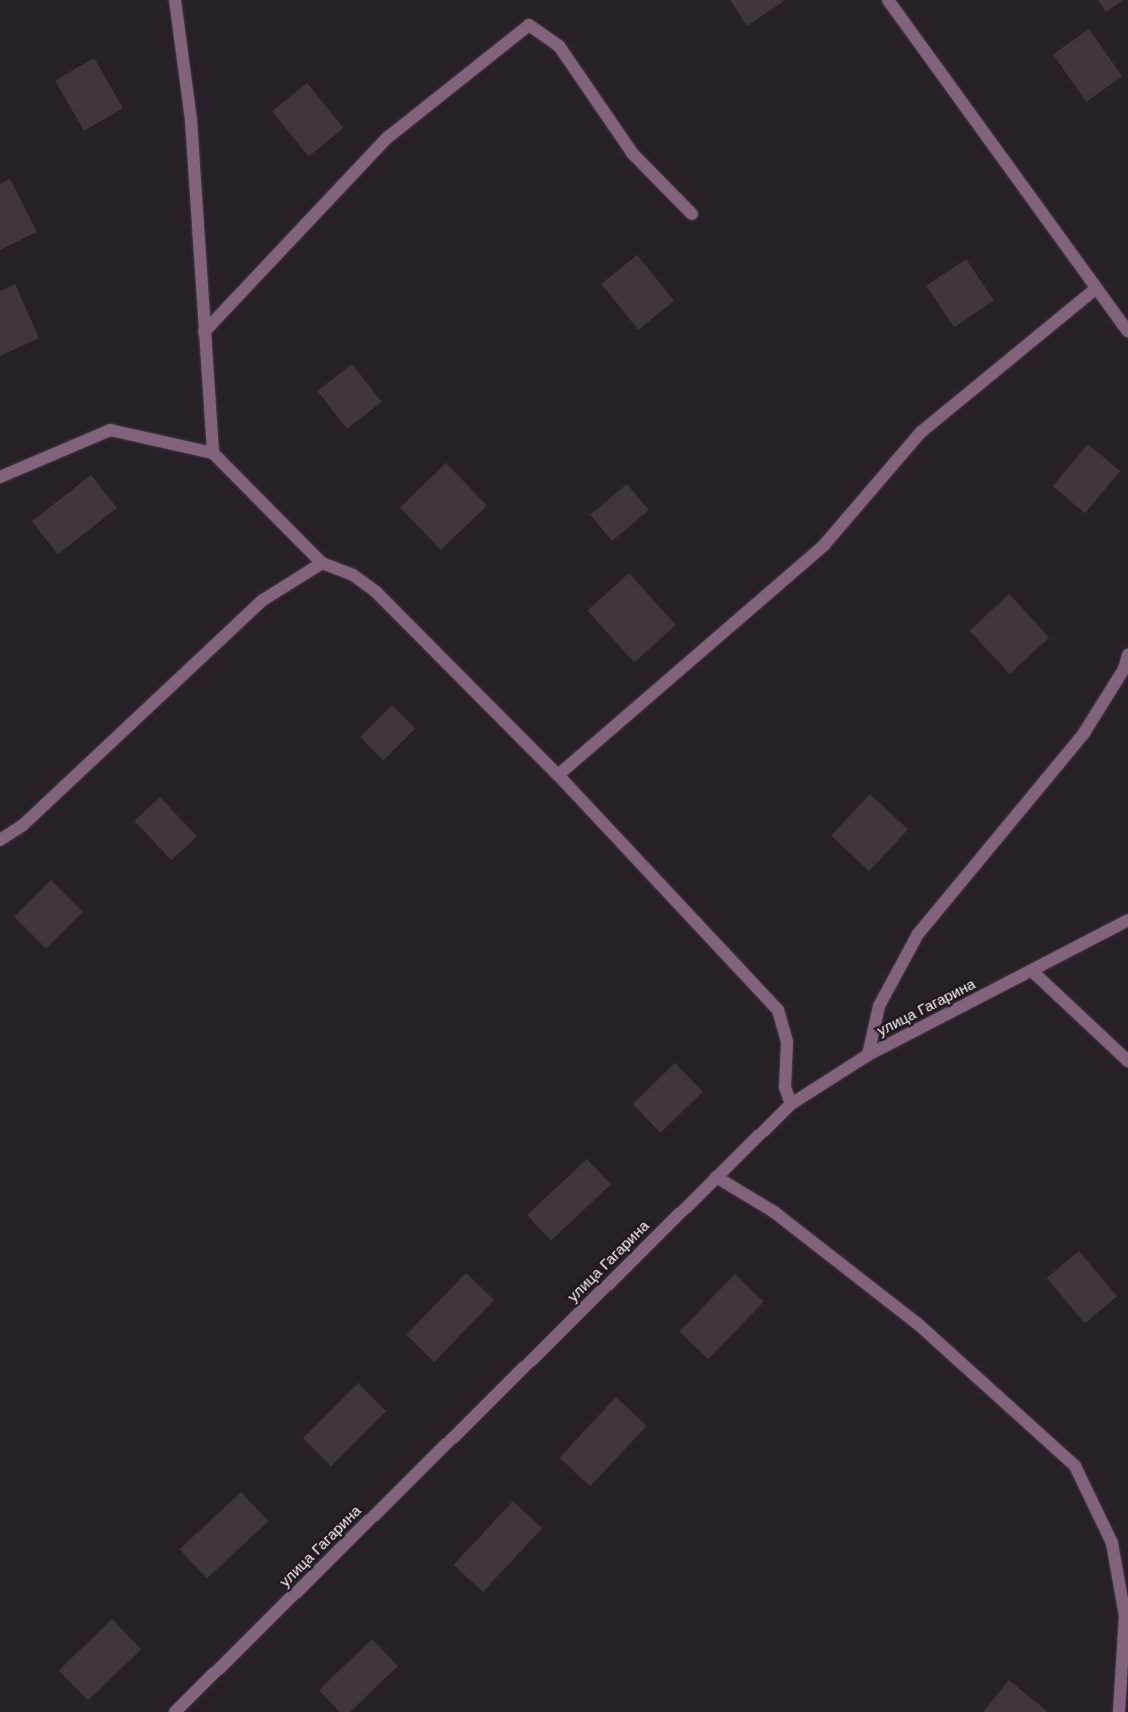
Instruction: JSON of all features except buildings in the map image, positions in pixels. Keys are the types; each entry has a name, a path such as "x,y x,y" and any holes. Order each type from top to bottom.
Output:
{"street":[{"path":"175,0 190,120 213,453"},
{"path":"888,0 1094,290 1128,332"},
{"path":"204,332 387,138 529,25 559,46 633,154 692,214"},
{"path":"558,775 824,545 921,432 1094,290"},
{"path":"0,477 110,430 213,453 322,563 353,575 376,592 558,775 778,1010 787,1042 785,1087 791,1104"},
{"path":"0,840 23,825 263,600 322,563"},
{"path":"868,1055 879,1006 918,934 1084,733 1124,669 1128,655"},
{"name":"улица Гагарина","path":"176,1712 791,1104 868,1055 1128,920"},
{"path":"1032,971 1128,1060"},
{"path":"716,1177 774,1212 896,1306 1076,1466 1112,1543 1125,1616 1119,1712"}]}
